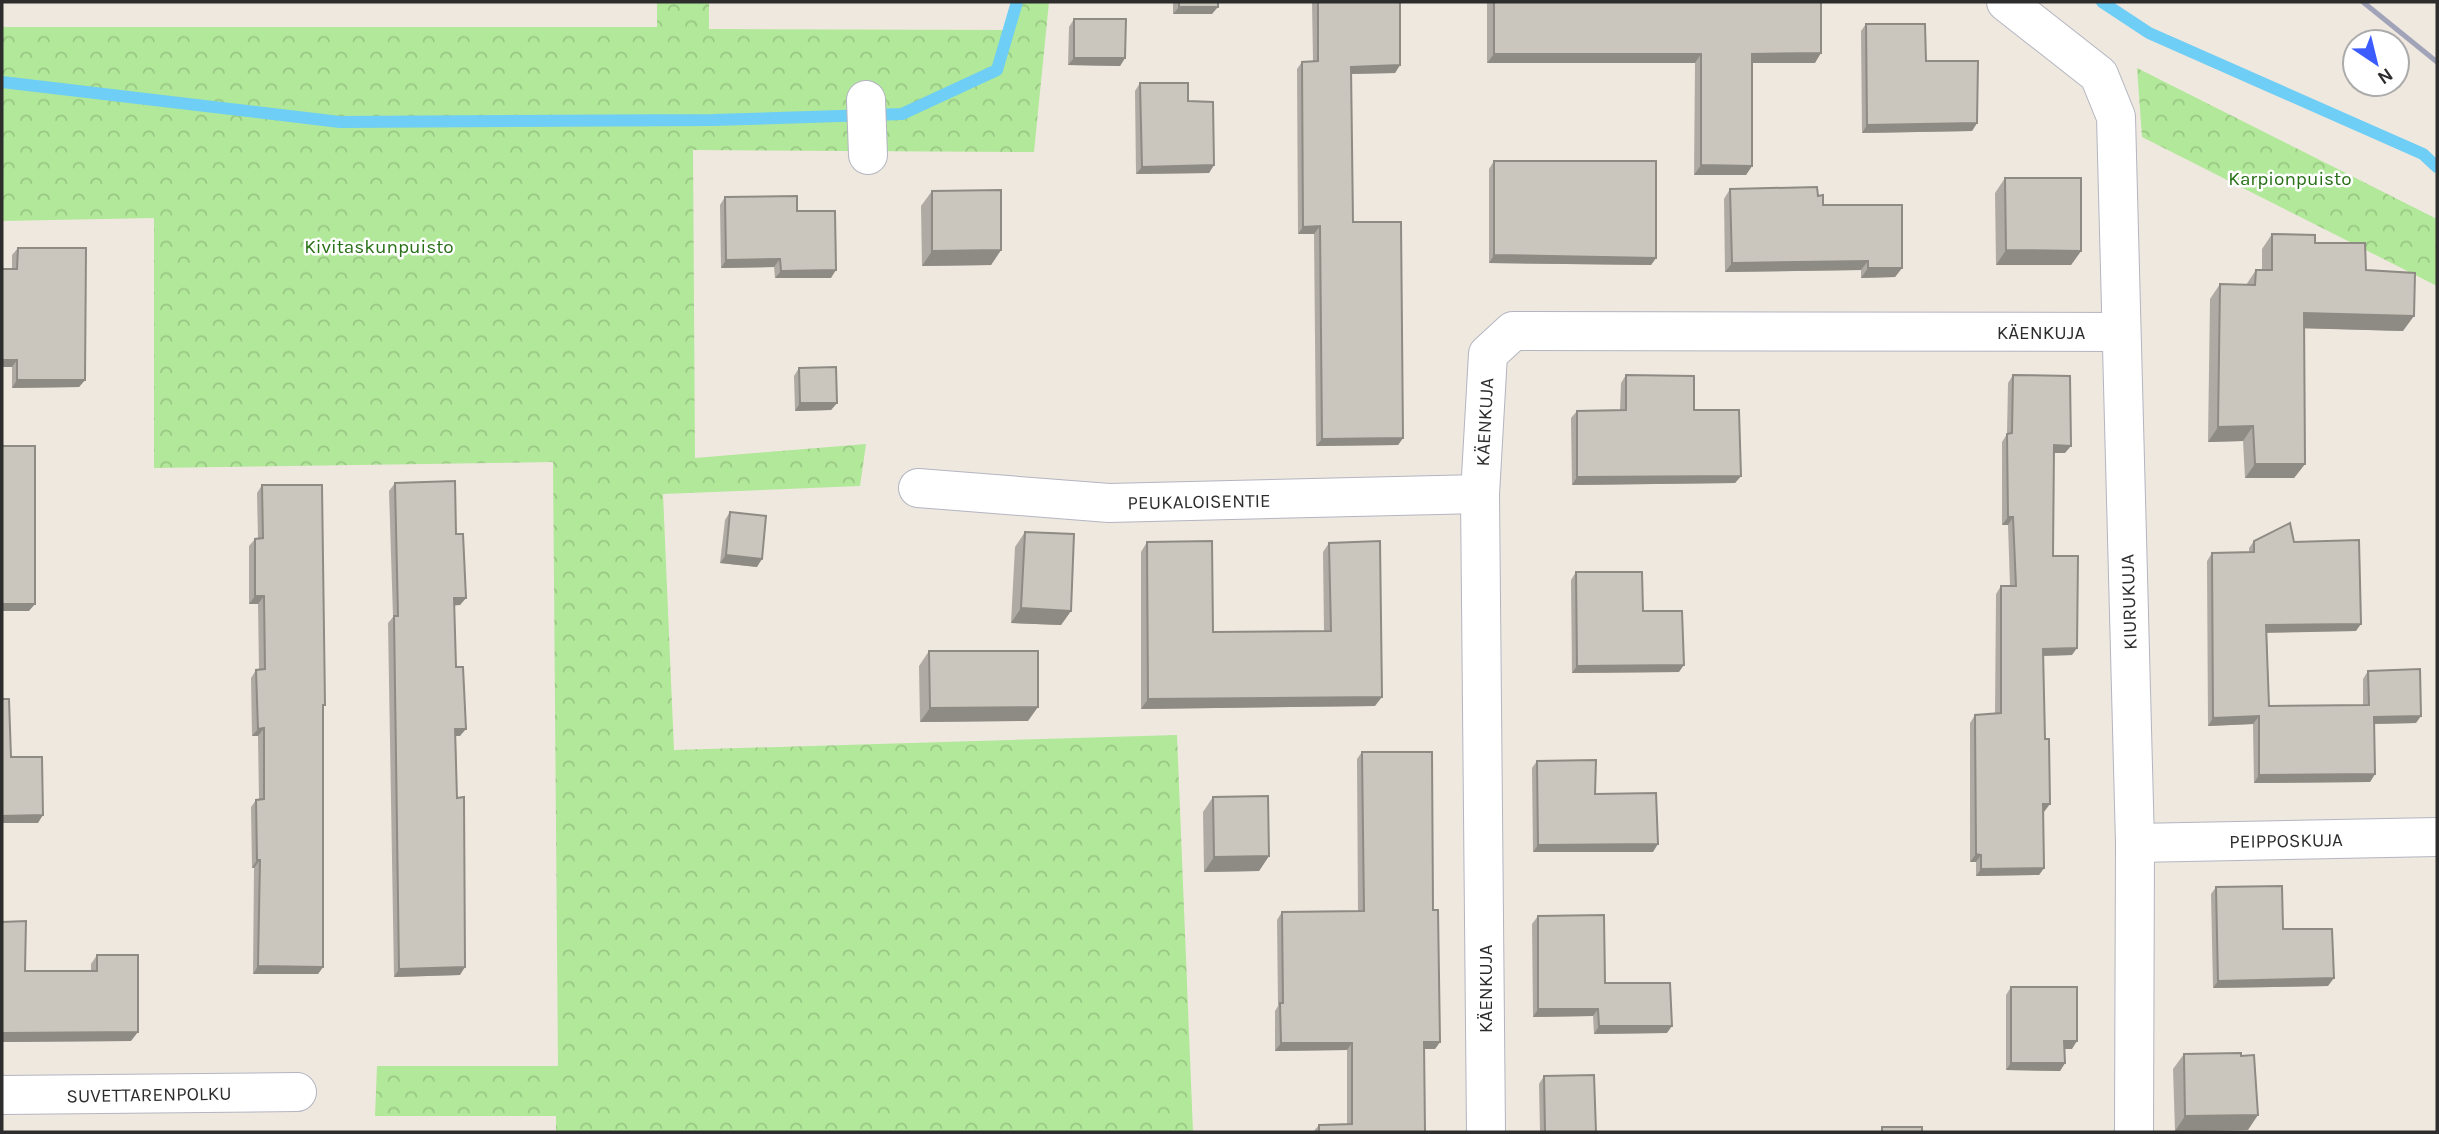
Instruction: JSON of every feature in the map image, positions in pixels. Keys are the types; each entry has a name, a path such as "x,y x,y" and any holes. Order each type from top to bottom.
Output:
{"street":[{"name":"KIURUKUJA","path":"2006,2 2099,75 2116,117 2135,843 2134,1132"},
{"path":"866,100 869,155"},
{"name":"KÄENKUJA","path":"1486,1132 1480,494 1488,354 1513,331 2121,332"},
{"name":"PEUKALOISENTIE","path":"918,488 1109,503 1480,494"},
{"name":"PEIPPOSKUJA","path":"2135,843 2437,837"},
{"name":"SUVETTARENPOLKU","path":"2,1095 297,1092"}],"green space":[{"name":"Kivitaskunpuisto","path":"657,2 709,2 709,29 1008,30 1011,2 1049,2 1034,152 693,150 695,458 866,444 860,486 663,494 674,750 1177,735 1193,1132 556,1132 556,1116 375,1116 377,1066 558,1066 553,462 154,468 154,218 2,221 2,27 657,27"},
{"name":"Karpionpuisto","path":"2137,68 2437,219 2437,286 2142,137"}],"building":[{"path":"1179,2 1218,2 1218,7 1179,7"},
{"path":"1318,2 1400,2 1400,65 1351,67 1353,222 1401,222 1403,438 1322,439 1320,226 1303,227 1302,62 1318,61"},
{"path":"1494,2 1821,2 1821,53 1752,54 1752,166 1701,165 1701,54 1494,54"},
{"path":"1074,19 1126,19 1125,58 1074,58"},
{"path":"1866,24 1925,24 1926,61 1978,61 1977,123 1867,125"},
{"path":"1140,83 1188,83 1188,101 1213,102 1214,165 1142,167"},
{"path":"1494,161 1656,161 1656,258 1494,255"},
{"path":"2005,178 2081,178 2081,251 2006,250"},
{"path":"1817,187 1818,196 1823,195 1823,205 1902,205 1902,268 1868,268 1868,261 1732,263 1730,189"},
{"path":"1001,190 1001,250 932,251 932,191"},
{"path":"797,196 797,211 835,211 836,270 781,271 780,259 726,260 725,197"},
{"path":"2272,234 2315,235 2315,243 2365,243 2366,270 2415,273 2414,316 2304,313 2305,464 2255,464 2253,426 2218,427 2220,284 2255,285 2256,270 2272,270"},
{"path":"18,248 86,248 85,380 17,380 17,360 2,360 2,269 17,269"},
{"path":"836,367 837,403 800,403 799,368"},
{"path":"1626,375 1694,376 1694,410 1739,410 1741,476 1577,477 1577,411 1626,410"},
{"path":"2013,375 2070,376 2071,446 2054,445 2053,556 2078,556 2077,648 2043,649 2050,804 2043,804 2044,868 1981,869 1981,855 1976,854 1975,715 2001,713 2001,586 2016,586 2013,517 2008,517 2007,434 2012,433"},
{"path":"2,446 35,446 35,604 2,604"},
{"path":"455,481 456,534 463,534 466,598 454,598 456,667 463,667 466,729 455,729 457,798 464,797 465,967 399,969 395,483"},
{"path":"262,485 322,485 325,705 323,967 258,966 260,860 257,860 256,800 264,799 264,728 258,729 256,670 265,669 264,596 255,596 255,539 263,538"},
{"path":"730,512 766,516 762,559 726,555"},
{"path":"2290,523 2294,542 2359,540 2361,624 2266,625 2269,706 2369,705 2368,671 2420,669 2421,716 2374,717 2375,774 2259,775 2259,716 2213,718 2212,553 2254,552 2254,541"},
{"path":"1025,532 1074,534 1071,611 1021,608"},
{"path":"1212,541 1213,632 1331,631 1329,543 1380,541 1382,697 1148,699 1147,542"},
{"path":"1576,572 1642,572 1643,611 1682,611 1684,665 1577,666"},
{"path":"929,651 1038,651 1038,707 930,708"},
{"path":"2,699 9,699 11,757 42,757 43,815 2,816"},
{"path":"1362,752 1432,752 1433,910 1438,910 1440,1042 1424,1042 1425,1132 1319,1132 1319,1125 1352,1124 1352,1043 1281,1043 1282,912 1364,911"},
{"path":"1596,760 1595,794 1656,793 1658,844 1538,845 1537,761"},
{"path":"1268,796 1269,856 1214,857 1213,797"},
{"path":"2282,886 2283,929 2332,929 2334,978 2218,981 2216,887"},
{"path":"1604,915 1605,983 1670,983 1672,1026 1599,1026 1598,1009 1538,1009 1538,916"},
{"path":"26,921 25,971 97,971 97,955 138,955 138,1032 2,1033 2,922"},
{"path":"2011,987 2077,987 2077,1041 2064,1041 2065,1063 2011,1063"},
{"path":"2241,1053 2241,1056 2254,1055 2258,1115 2185,1116 2184,1054"},
{"path":"1594,1075 1596,1132 1545,1132 1544,1076"},
{"path":"1882,1127 1922,1127 1922,1132 1882,1132"}],"waterway":[{"path":"2,82 340,122 713,120 902,114 997,70 1017,2"},
{"path":"2102,2 2149,33 2423,154 2437,167"}],"railway":[{"path":"2363,2 2437,62"}]}
